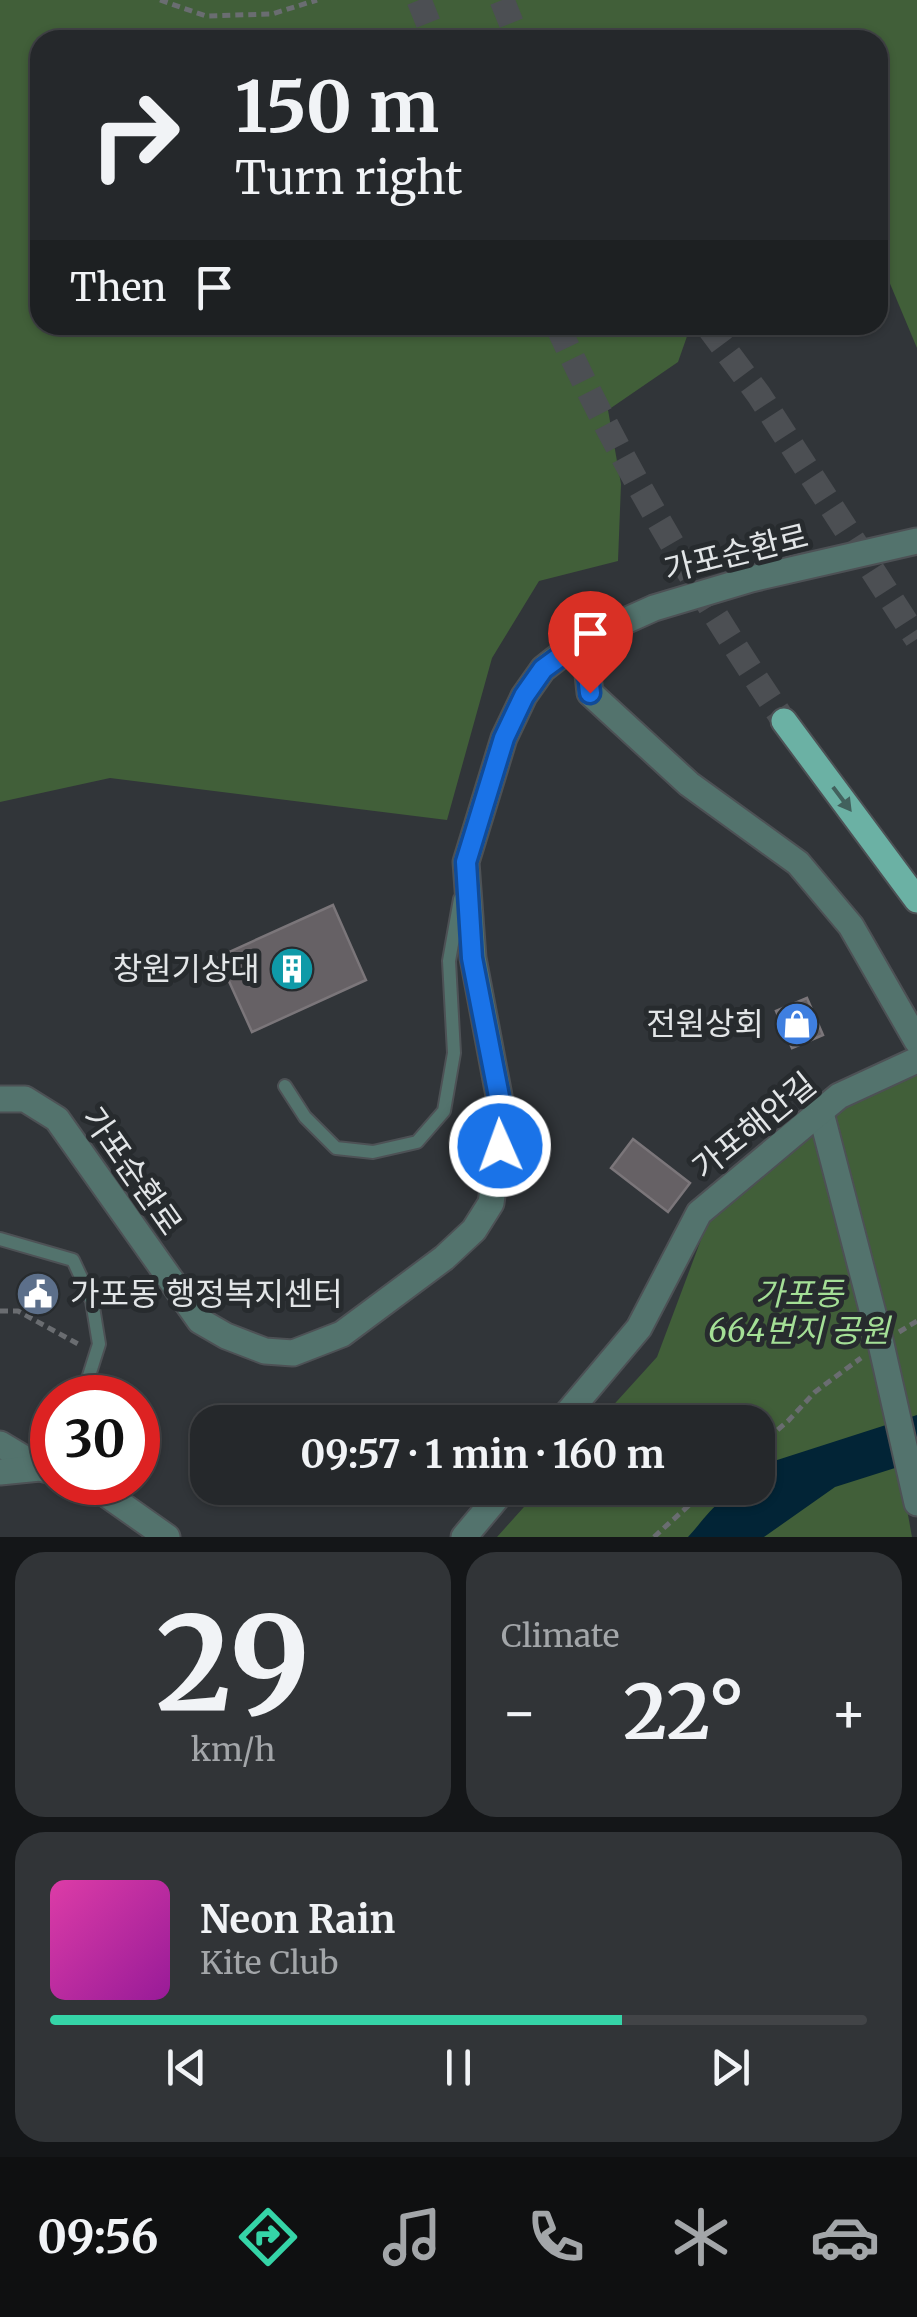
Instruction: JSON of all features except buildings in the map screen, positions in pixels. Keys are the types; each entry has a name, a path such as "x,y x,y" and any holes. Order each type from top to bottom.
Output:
{"main road":[{"path":"784,721 917,900"}],"street":[{"name":"가포순환로","path":"0,1099 25,1099 58,1119 200,1321 265,1351 293,1353 342,1334 444,1258 474,1230 491,1203 503,1117 472,958 466,862 504,738 524,696 543,669 584,639 654,608 751,579 917,542"},
{"path":"584,639 590,693 690,784 798,863 851,926 917,1041"},
{"name":"가포해안길","path":"574,1405 638,1328 699,1213 839,1096 917,1060"},
{"path":"822,1113 914,1492"},
{"path":"0,1444 30,1456"},
{"path":"0,1472 30,1467"},
{"path":"122,1505 167,1537"},
{"path":"464,1537 491,1505"}],"lane":[{"path":"285,1086 305,1117 336,1148 373,1152 418,1142 444,1112 454,1053 449,961 466,862"},
{"path":"0,1239 73,1260 92,1301 98,1344 89,1375"}],"path":[{"path":"160,0 206,16 272,14 316,0"},
{"path":"0,1311 18,1311 96,1354"},
{"path":"775,1432 815,1392 881,1344"},
{"path":"654,1537 689,1505"}],"green space":[{"path":"0,0 917,0 917,348 888,279 888,30 30,30 30,335 687,335 678,362 608,410 621,484 618,561 539,581 492,658 447,820 110,778 0,802"},
{"name":"가포동 664번지 공원","path":"917,1065 917,1469 896,1475 912,1537 497,1537 526,1505 775,1505 775,1405 613,1405 657,1357 711,1213 837,1107"}],"water":[{"path":"917,1415 917,1461 835,1487 764,1537 688,1537 717,1505 775,1505 775,1461"}],"tunnel":[{"path":"419,0 431,30"},
{"path":"502,0 514,30"},
{"path":"562,335 663,528 784,721"},
{"path":"714,335 759,395 917,639"}],"place":[{"name":"창원기상대","path":"292,969"},
{"name":"전원상회","path":"797,1024"},
{"name":"가포동 행정복지센터","path":"38,1294"}],"route":[{"path":"500,1146 503,1117 472,958 466,862 504,738 524,696 543,669 584,639 590,693"}]}
